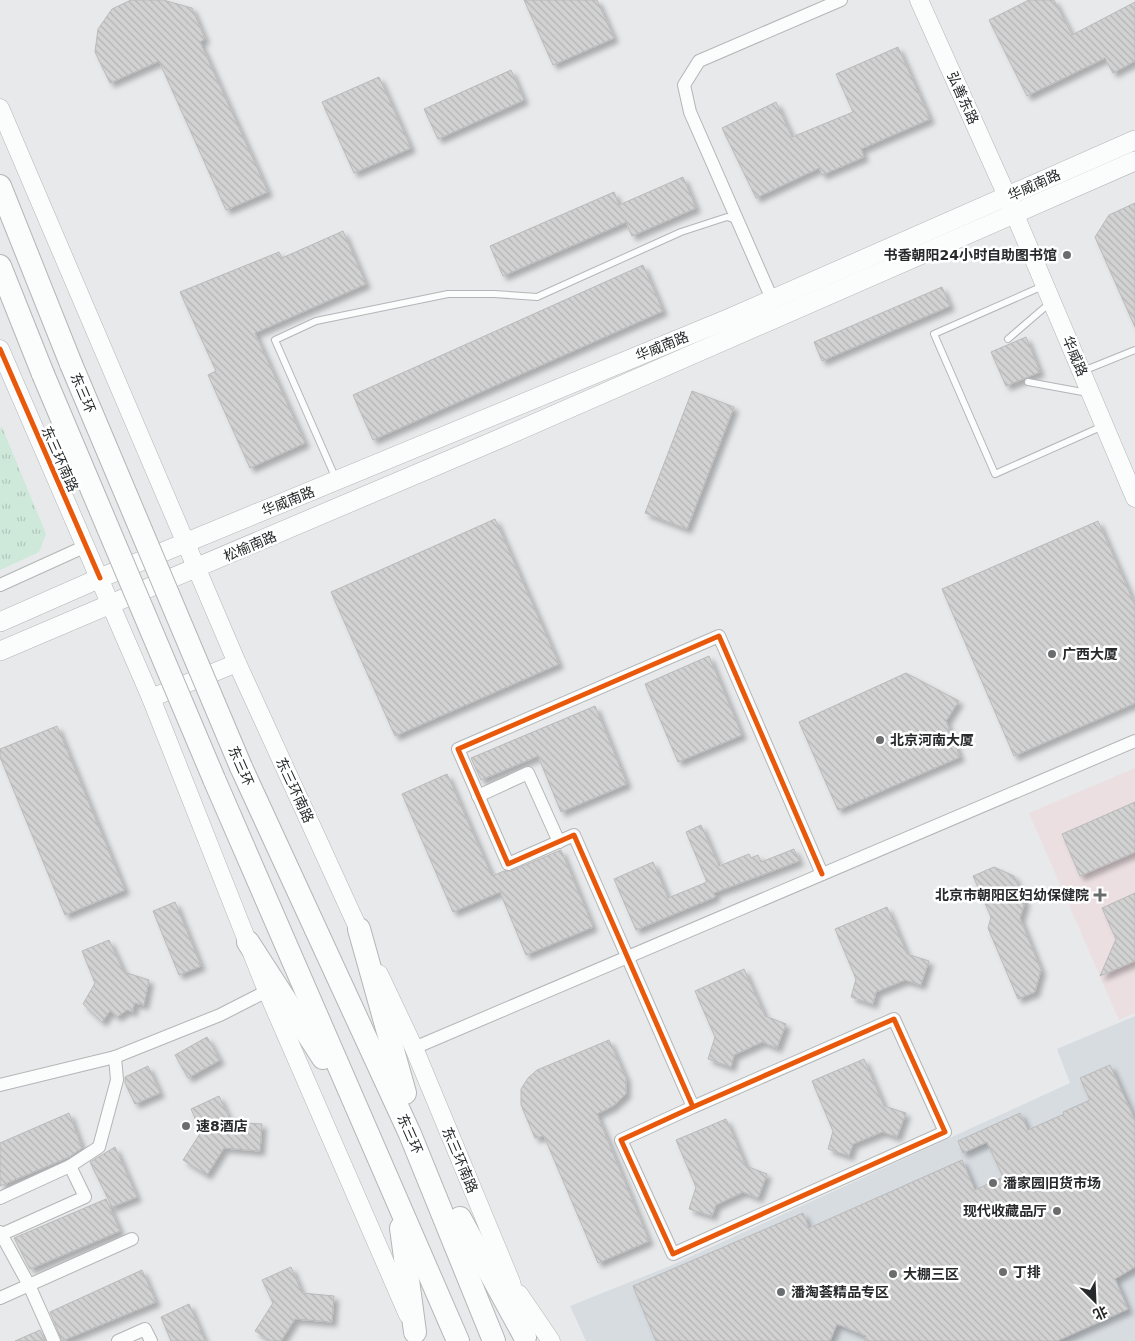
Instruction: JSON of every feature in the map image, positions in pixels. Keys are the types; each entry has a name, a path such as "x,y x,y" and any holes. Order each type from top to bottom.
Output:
{"highway":[{"name":"东三环","path":"0,186 71,364 240,767 410,1134 494,1341"},
{"path":"0,266 43,374 214,779 358,1114 398,1199 458,1341"},
{"path":"359,929 395,1064 404,1088 410,1134"},
{"path":"248,942 358,1114"},
{"path":"430,1181 452,1201 470,1240 526,1339"},
{"path":"398,1199 417,1338"}],"main road":[{"name":"华威南路","path":"100,578 772,299 1135,140"},
{"name":"华威南路","path":"500,440 1135,162"},
{"name":"松榆南路","path":"0,651 500,440"},
{"path":"0,622 100,578"}],"street":[{"path":"772,299 690,112 684,85 699,61 842,0"},
{"name":"弘善东路","path":"919,0 1015,215"},
{"name":"东三环南路","path":"0,108 237,663 414,1048 511,1282 526,1339"},
{"name":"华威路","path":"1015,215 1135,498"},
{"name":"东三环南路","path":"0,349 111,603 151,698 267,991 417,1338"},
{"path":"0,586 86,546"},
{"path":"693,1108 574,835 508,864 458,749 719,636 822,874"},
{"path":"151,698 237,663"},
{"path":"414,1048 1135,741"},
{"path":"478,796 528,773 559,842"},
{"path":"0,1085 115,1057 220,1015 267,991"},
{"path":"894,1019 945,1132 673,1254 621,1140 693,1108 894,1019"},
{"path":"0,1198 70,1166 99,1147 117,1080 115,1057"},
{"path":"54,1341 29,1285 0,1233 85,1197 70,1166"},
{"path":"0,1298 132,1239"},
{"path":"511,1282 551,1341"},
{"path":"118,1341 145,1329 151,1341"}],"lane":[{"path":"337,480 275,340 316,321 448,294 537,297 681,232 727,217 738,220"},
{"path":"1008,339 1048,293"},
{"path":"1048,293 934,334 995,474 1104,425"},
{"path":"1082,372 1135,350"},
{"path":"1028,382 1091,393"}],"shaded area":[{"name":"北京市朝阳区妇幼保健院","path":"1135,768 1135,1013 1119,1020 1029,813"},
{"name":"潘家园旧货市场","path":"1135,1016 1135,1341 586,1341 570,1306 670,1266 1070,1083 1057,1049"}],"green space":[{"path":"2,427 46,534 39,552 0,570 0,428"}],"building":[{"path":"131,0 163,0 192,8 205,39 200,42 268,192 226,210 159,61 110,83 95,52 98,29 112,9"},
{"path":"524,0 597,0 614,38 553,65"},
{"path":"1029,0 1054,0 1072,35 1135,2 1135,61 1113,73 1105,58 1027,96 989,20"},
{"path":"898,47 930,119 861,149 864,157 822,175 819,168 756,198 722,128 776,102 792,137 853,112 836,74"},
{"path":"511,70 524,100 438,139 424,109"},
{"path":"379,77 411,148 354,173 322,102"},
{"path":"683,177 696,208 632,236 626,222 503,276 490,246 614,192 619,205"},
{"path":"1135,203 1135,327 1095,237 1109,215"},
{"path":"343,231 366,284 255,333 305,443 250,468 208,375 216,371 180,292 279,252 282,258"},
{"path":"643,265 663,311 373,440 353,395"},
{"path":"942,287 950,306 822,361 814,342"},
{"path":"1026,337 1040,372 1006,386 991,352"},
{"path":"692,391 734,407 687,529 645,513"},
{"path":"495,519 559,664 395,736 331,592"},
{"name":"广西大厦","path":"1098,521 1135,605 1135,703 1014,756 942,589"},
{"path":"709,656 742,735 678,762 645,684"},
{"name":"北京河南大厦","path":"906,673 959,701 946,721 960,757 838,810 799,722"},
{"path":"595,706 627,784 561,812 538,756 481,780 471,758"},
{"path":"57,726 125,890 65,915 0,757 0,749"},
{"path":"447,774 492,876 504,871 511,871 561,850 593,927 526,955 500,892 453,912 402,794"},
{"path":"1135,802 1135,852 1080,876 1062,834"},
{"path":"701,825 719,866 749,854 751,858 758,855 761,862 794,849 799,861 714,893 715,897 636,930 614,879 653,862 668,898 707,882 686,832"},
{"path":"994,867 1014,876 1025,902 1020,918 1041,970 1035,992 1018,999 988,928 991,917 973,876"},
{"path":"1135,893 1135,961 1100,976 1116,939 1102,908"},
{"path":"175,902 201,966 179,975 153,911"},
{"path":"887,907 907,954 929,961 921,985 905,980 876,992 873,1004 851,997 856,979 835,929"},
{"path":"109,940 124,972 149,980 144,1005 134,1003 133,1012 127,1010 117,1017 110,1011 102,1022 83,1004 95,983 82,951"},
{"path":"744,969 765,1016 786,1024 777,1048 762,1042 734,1055 731,1067 708,1059 715,1037 695,991"},
{"path":"207,1037 220,1060 188,1078 175,1055"},
{"path":"609,1040 626,1078 626,1094 613,1106 597,1114 649,1241 598,1263 544,1136 535,1138 521,1105 521,1089 528,1078 537,1070"},
{"path":"864,1059 884,1106 906,1113 897,1137 882,1132 853,1144 849,1156 828,1149 833,1131 812,1081"},
{"name":"潘家园旧货市场","path":"1110,1065 1135,1120 1135,1267 1115,1279 1128,1309 1057,1341 864,1341 866,1336 837,1324 830,1341 656,1341 633,1286 803,1213 809,1228 962,1160 975,1190 1003,1177 987,1142 963,1153 958,1141 1020,1113 1028,1130 1064,1114 1063,1112 1090,1100 1080,1078"},
{"path":"148,1066 160,1093 135,1104 125,1083 125,1077"},
{"path":"219,1096 231,1122 262,1124 260,1151 224,1148 207,1175 183,1160 201,1132 191,1109"},
{"path":"69,1113 82,1148 69,1157 0,1186 0,1143"},
{"path":"726,1119 746,1166 767,1174 758,1198 743,1192 716,1205 712,1216 689,1209 696,1187 676,1140"},
{"path":"115,1147 137,1197 112,1207 90,1162"},
{"path":"106,1199 120,1231 30,1269 14,1238"},
{"path":"291,1267 302,1293 334,1296 332,1322 295,1319 281,1341 271,1341 255,1331 273,1303 262,1280"},
{"path":"142,1270 156,1302 62,1341 50,1312"},
{"path":"189,1304 205,1341 171,1341 161,1317"},
{"path":"40,1330 45,1341 15,1341"}],"cycle path":[{"path":"0,349 100,578"},
{"path":"693,1107 621,1140 673,1254 945,1132 894,1019 693,1107 574,835 508,864 458,749 719,636 822,874"}],"place":[{"name":"书香朝阳24小时自助图书馆","path":"1067,255"},
{"name":"广西大厦","path":"1052,654"},
{"name":"北京河南大厦","path":"880,740"},
{"name":"北京市朝阳区妇幼保健院","path":"1100,895"},
{"name":"速8酒店","path":"186,1126"},
{"name":"潘家园旧货市场","path":"993,1183"},
{"name":"现代收藏品厅","path":"1057,1211"},
{"name":"丁排","path":"1003,1272"},
{"name":"大棚三区","path":"893,1274"},
{"name":"潘淘荟精品专区","path":"781,1292"}]}
